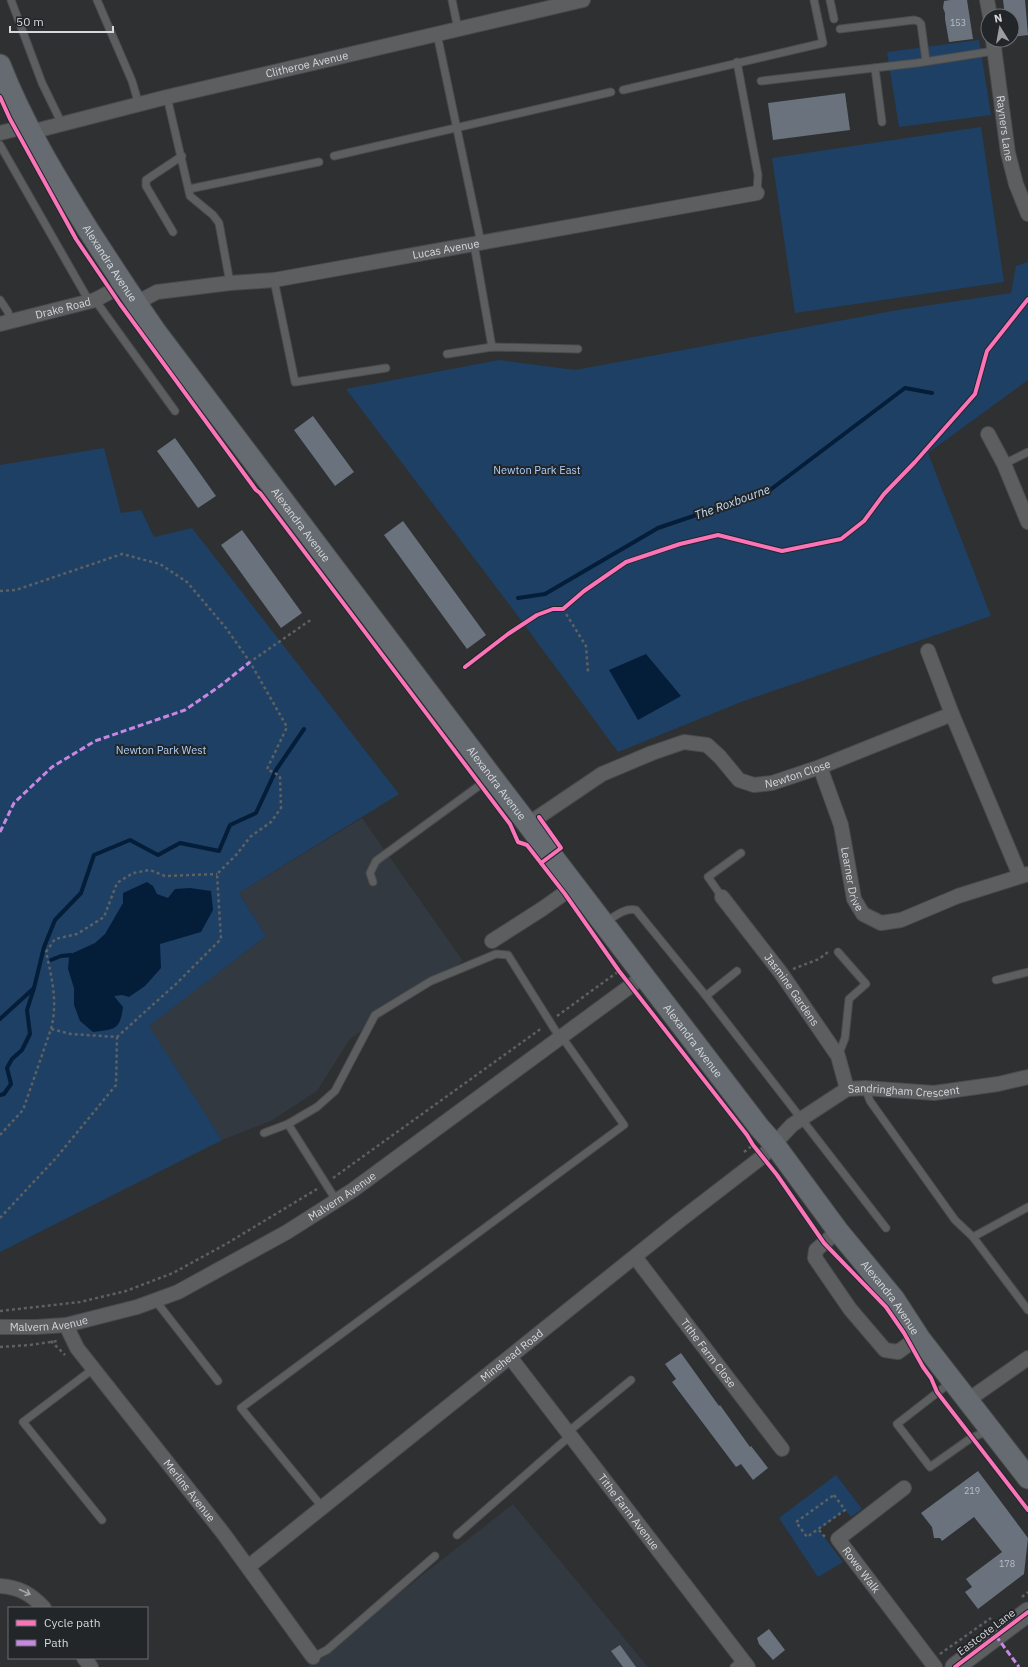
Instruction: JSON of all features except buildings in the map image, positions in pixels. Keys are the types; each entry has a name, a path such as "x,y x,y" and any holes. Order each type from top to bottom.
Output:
{"main road":[{"name":"Alexandra Avenue","path":"0,65 30,129 59,183 123,285 136,303 491,777 576,885 604,923 637,981 759,1126 768,1150 894,1299 920,1339 1028,1478"}],"street":[{"name":"Clitheroe Avenue","path":"0,133 62,124 167,97 583,0"},
{"name":"Rayners Lane","path":"994,48 1008,153 1016,184 1028,214"},
{"name":"Lucas Avenue","path":"136,303 157,292 230,283 274,280 757,193"},
{"name":"Drake Road","path":"5,323 92,301 123,285"},
{"path":"988,434 1004,464 1028,522"},
{"path":"928,651 952,714 1024,875"},
{"name":"Newton Close","path":"528,824 602,774 652,753 684,742 706,745 720,757 738,780 754,785 772,783 820,768 952,714"},
{"name":"Learner Drive","path":"820,768 841,825 854,899 863,914 881,923 902,920 958,896 1024,875"},
{"path":"492,941 576,885"},
{"name":"Jasmine Gardens","path":"722,897 781,973 838,1056 847,1089"},
{"name":"Malvern Avenue","path":"0,1328 66,1325 137,1307 178,1292 287,1232 336,1200 561,1038 637,981"},
{"name":"Sandringham Crescent","path":"768,1150 792,1126 847,1089 865,1088 934,1093 998,1084 1028,1077"},
{"name":"Minehead Road","path":"248,1567 324,1508 768,1150"},
{"path":"838,1231 816,1250 815,1258 850,1309 885,1350 898,1352 909,1344 920,1339"},
{"name":"Tithe Farm Close","path":"635,1257 782,1449"},
{"name":"Merlins Avenue","path":"66,1325 77,1348 224,1533 313,1657"},
{"name":"Tithe Farm Avenue","path":"510,1357 741,1665"},
{"path":"968,1400 1028,1358"},
{"name":"Rowe Walk","path":"904,1488 838,1540 934,1665"},
{"path":"0,1586 14,1587 32,1595 43,1607"},
{"name":"Eastcote Lane","path":"955,1667 1022,1606"},
{"path":"85,1659 91,1667"}],"lane":[{"path":"11,0 42,83 62,124"},
{"path":"97,0 132,81 139,104"},
{"path":"452,0 458,29"},
{"path":"623,90 737,62 824,43 814,0"},
{"path":"830,0 834,19"},
{"path":"840,29 914,20 918,21 921,24 926,61"},
{"path":"437,34 477,243 492,347"},
{"path":"761,81 926,61 981,48"},
{"path":"737,62 758,175 757,193"},
{"path":"875,68 882,122"},
{"path":"334,156 611,92"},
{"path":"167,97 182,156 190,196 213,215 219,223 230,283"},
{"path":"0,145 92,301 175,411"},
{"path":"173,232 146,186 146,180 182,156"},
{"path":"189,189 319,162"},
{"path":"274,280 295,382 386,368"},
{"path":"0,300 8,312 5,323"},
{"path":"448,354 492,347 578,349"},
{"path":"1004,464 1028,452"},
{"path":"373,882 370,873 376,861 491,777"},
{"path":"722,897 708,877 741,853"},
{"path":"604,923 626,910 631,908 636,910 706,996 886,1228"},
{"path":"838,952 866,984 849,999 845,1038 838,1056"},
{"path":"264,1133 288,1124 317,1107 335,1091 375,1015 431,982 496,954 508,955 561,1038 624,1125 241,1408 324,1508"},
{"path":"706,996 737,971"},
{"path":"996,980 1028,972"},
{"path":"865,1088 870,1101 956,1220 973,1237 1028,1310"},
{"path":"288,1124 336,1200"},
{"path":"973,1237 1028,1207"},
{"path":"155,1300 218,1381"},
{"path":"93,1369 23,1422 102,1520"},
{"path":"457,1535 631,1380"},
{"path":"953,1380 897,1424 930,1467 972,1438 990,1430"},
{"path":"313,1657 327,1650 434,1556"}],"path":[{"path":"0,592 16,590 122,554 160,564 187,582 226,628 250,662 287,727 268,769 280,776 281,808 271,822 250,837 237,854 216,874 165,876 150,870 133,873 118,882 104,917 77,934 55,939 46,952 54,991 54,1019 23,1110 0,1135"},
{"path":"558,609 563,609 568,604"},
{"path":"563,609 586,646 588,672"},
{"path":"250,662 312,619"},
{"path":"51,1029 71,1034 117,1037 177,983 221,939 216,874"},
{"path":"781,973 819,959 830,951 838,952"},
{"path":"615,964 637,981"},
{"path":"0,1218 56,1158 116,1085 117,1037"},
{"path":"750,1140 768,1150"},
{"path":"845,1510 807,1538 796,1522 834,1495 848,1513"},
{"path":"1022,1606 1028,1592"},
{"path":"934,1665 935,1658 997,1613"}],"shaded area":[{"path":"646,654 681,696 638,720 609,670"},
{"path":"362,818 463,961 350,1039 317,1091 271,1121 222,1140 148,1026 266,936 239,893"},
{"path":"147,882 153,886 157,894 168,898 175,889 190,888 211,891 213,910 201,932 160,944 161,968 145,986 129,997 122,995 114,996 123,1007 118,1025 111,1029 93,1032 80,1021 74,1005 74,988 68,969 69,957 73,953 95,943 105,934 123,903 123,893"},
{"path":"513,1504 648,1667 307,1667 421,1576"}],"green space":[{"path":"979,40 991,115 899,127 887,52"},
{"path":"981,127 1004,282 795,313 772,158"},
{"name":"Newton Park East","path":"1028,262 1028,380 928,453 991,616 741,702 618,752 515,612 346,389 499,360 575,370 898,310 1011,293 1016,266"},
{"name":"Newton Park West","path":"104,448 121,513 141,510 154,537 192,528 399,794 239,893 266,936 149,1026 222,1140 0,1252 0,465"},
{"path":"836,1475 862,1509 851,1517 845,1510 819,1530 843,1562 818,1577 779,1518"}],"waterway":[{"name":"The Roxbourne","path":"518,598 545,594 658,528 770,490 905,388 932,393"},
{"name":"The Roxbourne","path":"0,1019 34,988 44,947 55,920 81,893 94,855 130,840 158,855 180,843 219,851 230,825 256,813 276,770 304,729"},
{"path":"51,960 61,956 71,955"},
{"path":"0,1095 4,1094 11,1084 7,1068 12,1059 22,1050 30,1034 27,1010 34,988"}],"marked path":[{"path":"0,832 14,803 52,767 95,741 185,710 220,686 250,662"},
{"path":"996,1636 1019,1667"}],"cycle path":[{"path":"0,97 10,119 76,239 120,304 256,490 260,493 510,824 518,842 527,845 565,894 619,971 777,1175 824,1243 886,1307 904,1333 923,1367 931,1378 937,1392 1028,1510"},
{"path":"465,667 508,634 537,615 553,609 563,609 584,591 626,562 680,544 718,535 782,551 841,539 864,521 884,494 915,462 975,394 987,351 1028,299"},
{"path":"539,817 561,848 541,863"},
{"path":"955,1667 1028,1612"}]}
